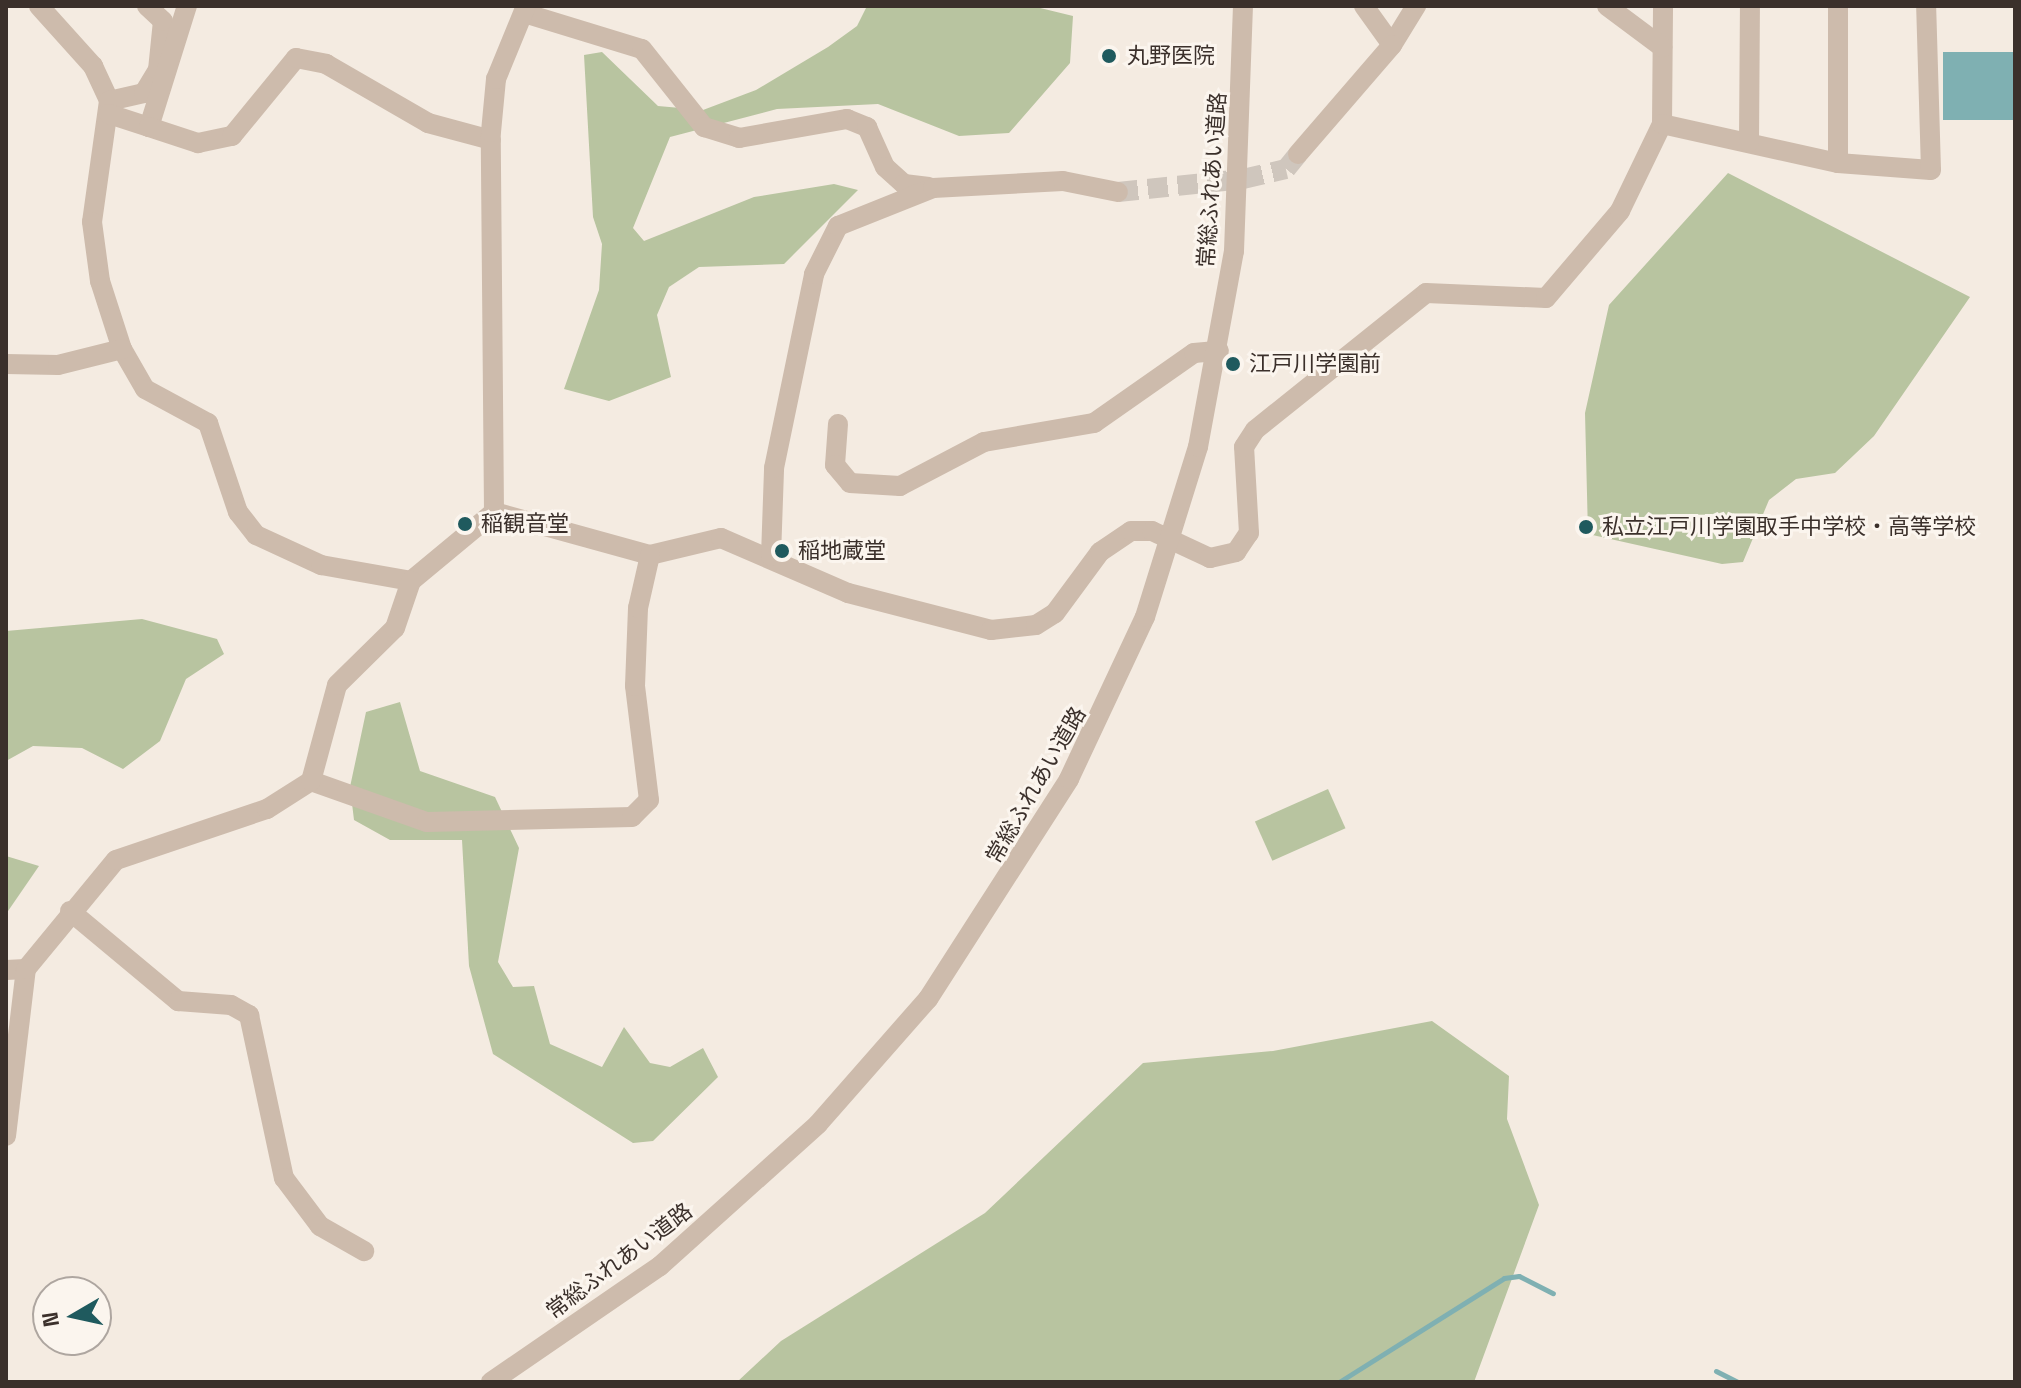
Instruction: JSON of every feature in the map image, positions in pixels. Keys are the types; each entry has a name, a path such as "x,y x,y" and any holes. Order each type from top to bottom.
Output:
{"street":[{"path":"39,6 93,66 109,108 92,222 100,281 122,349 145,389 208,423 238,512 256,535 321,565 411,581"},
{"path":"109,108 144,93 158,70 163,21 147,6"},
{"path":"149,127 187,6"},
{"name":"常総ふれあい道路","path":"491,1382 660,1266 818,1124 928,999 1030,849 1107,709 1171,540 1219,351 1243,153 1243,6"},
{"path":"1364,6 1392,45"},
{"path":"1298,154 1392,45 1416,6"},
{"path":"1607,6 1662,47"},
{"path":"494,512 650,555 721,538 771,556 848,593 991,630 1017,629 1055,613 1117,537 1152,531 1210,558 1236,552 1249,533 1244,447 1255,430 1426,293 1546,298 1620,211 1662,124 1663,6"},
{"path":"1749,142 1750,6"},
{"path":"1838,6 1838,163"},
{"path":"1662,124 1838,163 1931,170 1926,6"},
{"path":"494,512 491,140 496,79 525,10 642,49 704,127 739,138 847,119 867,127 885,167 904,184 933,188 1063,181 1118,192"},
{"path":"109,108 149,127 198,143 232,136 296,58 326,64 428,123 491,140"},
{"path":"771,556 774,468 823,246 838,226 863,212 933,188"},
{"path":"6,364 58,365 122,349"},
{"path":"838,424 835,465 850,483 900,486 984,442 1094,423 1194,353 1219,351"},
{"path":"6,1136 16,970 116,860 267,809 311,781 337,685 395,628 411,581 494,512"},
{"path":"311,781 427,822 632,817 649,800 635,686 638,608 650,555"},
{"path":"70,911 178,1001 231,1005 249,1015 284,1178 320,1226 364,1251"}],"green space":[{"path":"867,6 1032,6 1073,16 1070,63 1009,133 959,136 878,104 777,109 670,137 633,228 644,241 754,197 834,184 858,190 784,264 699,267 669,287 657,315 671,377 609,401 564,389 599,290 602,244 593,217 584,55 602,52 658,106 703,110 756,90 828,47 857,26"},
{"path":"1728,173 1970,297 1874,436 1835,473 1796,479 1769,500 1743,562 1722,564 1588,534 1585,413 1609,305"},
{"path":"142,619 217,639 224,654 186,679 160,741 123,769 82,748 33,746 6,761 6,631"},
{"path":"400,702 420,771 495,797 519,848 498,962 513,987 534,986 550,1044 602,1067 624,1027 650,1063 670,1067 703,1048 718,1077 653,1141 633,1143 493,1054 469,966 462,840 390,840 354,820 350,787 366,712"},
{"path":"1328,789 1345,828 1272,861 1255,822"},
{"path":"6,856 39,866 6,914"},
{"path":"1432,1021 1509,1076 1507,1119 1539,1205 1474,1382 737,1382 781,1341 985,1213 1143,1063 1273,1051"}],"water":[{"path":"1943,52 2015,52 2015,120 1943,120"}],"waterway":[{"path":"1339,1382 1504,1278 1519,1276 1553,1293"},
{"path":"1716,1371 1738,1382"}],"tunnel":[{"path":"1118,192 1243,179 1286,169 1298,154"}],"place":[{"name":"丸野医院","path":"1109,56"},
{"name":"江戸川学園前","path":"1233,364"},
{"name":"稲観音堂","path":"465,524"},
{"name":"私立江戸川学園取手中学校・高等学校","path":"1586,527"},
{"name":"稲地蔵堂","path":"782,551"}]}
